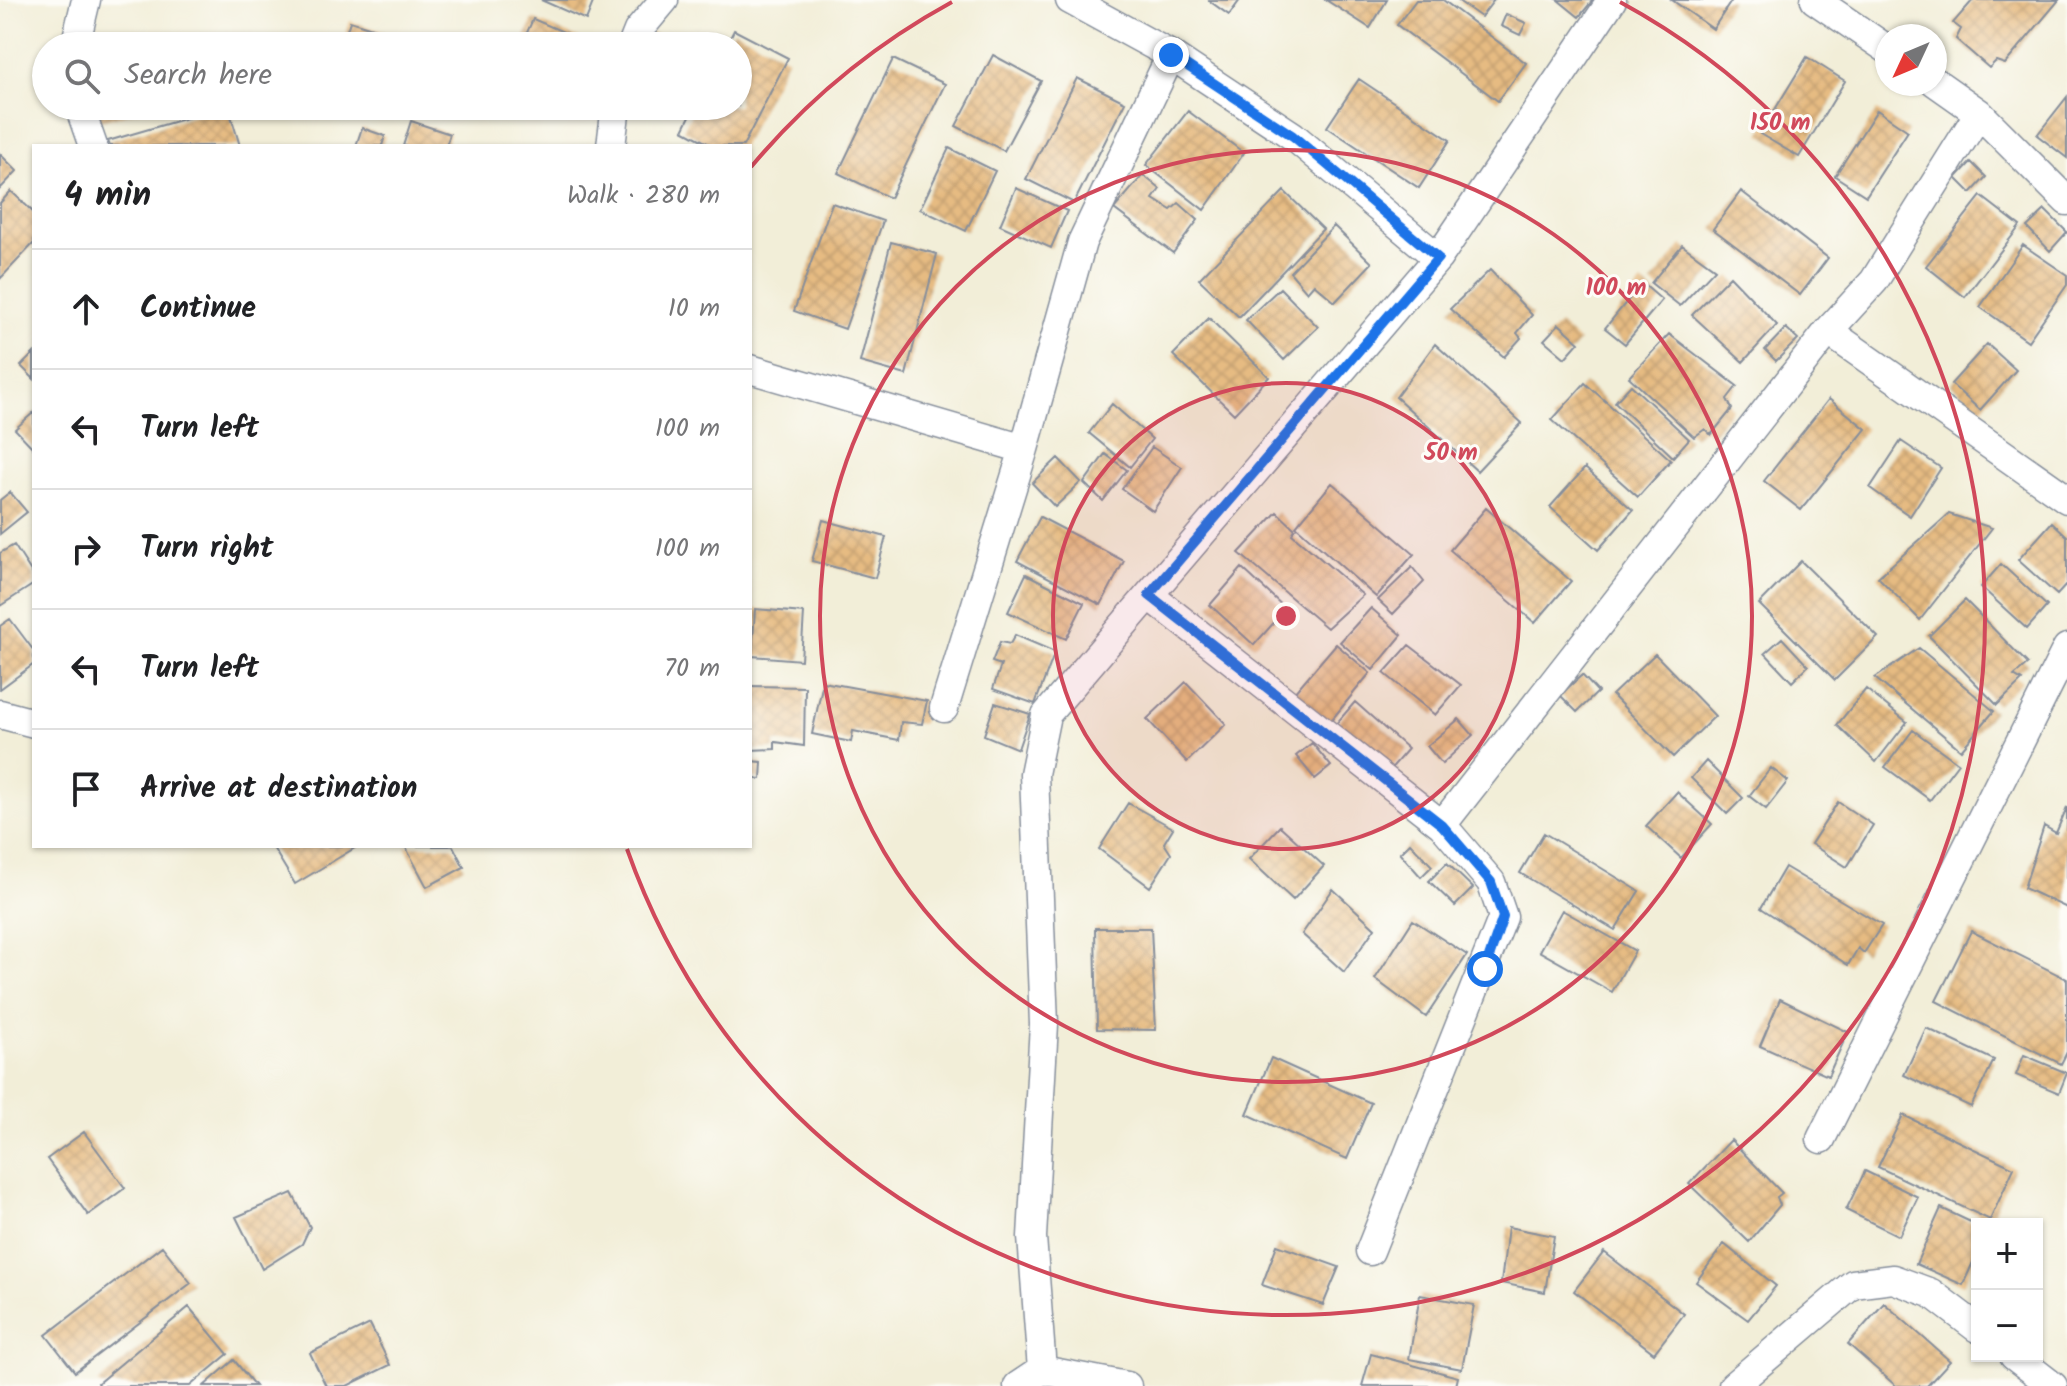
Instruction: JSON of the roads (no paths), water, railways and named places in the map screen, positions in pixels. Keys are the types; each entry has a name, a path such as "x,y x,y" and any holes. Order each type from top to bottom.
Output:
{"street":[{"path":"78,32 86,0"},
{"path":"638,32 664,0"},
{"path":"1070,0 1171,55 1293,136 1438,258"},
{"path":"1042,1370 1032,1237 1044,1024 1034,774 1046,715 1438,258 1612,0"},
{"path":"1815,0 1875,41"},
{"path":"944,708 1024,449 1082,242 1171,55"},
{"path":"1947,90 1979,113 2067,201"},
{"path":"1442,825 1828,331 1874,281 1979,113"},
{"path":"84,120 92,144"},
{"path":"611,144 614,120"},
{"path":"1828,331 2067,499"},
{"path":"752,370 1024,449"},
{"path":"1149,595 1442,825 1491,882 1503,917 1370,1251"},
{"path":"1821,1139 2067,648"},
{"path":"0,714 32,722"},
{"path":"1733,1386 1853,1284 1893,1279 1931,1293 1971,1323"},
{"path":"2022,1362 2053,1386"},
{"path":"1018,1386 1042,1370 1127,1386"}]}
